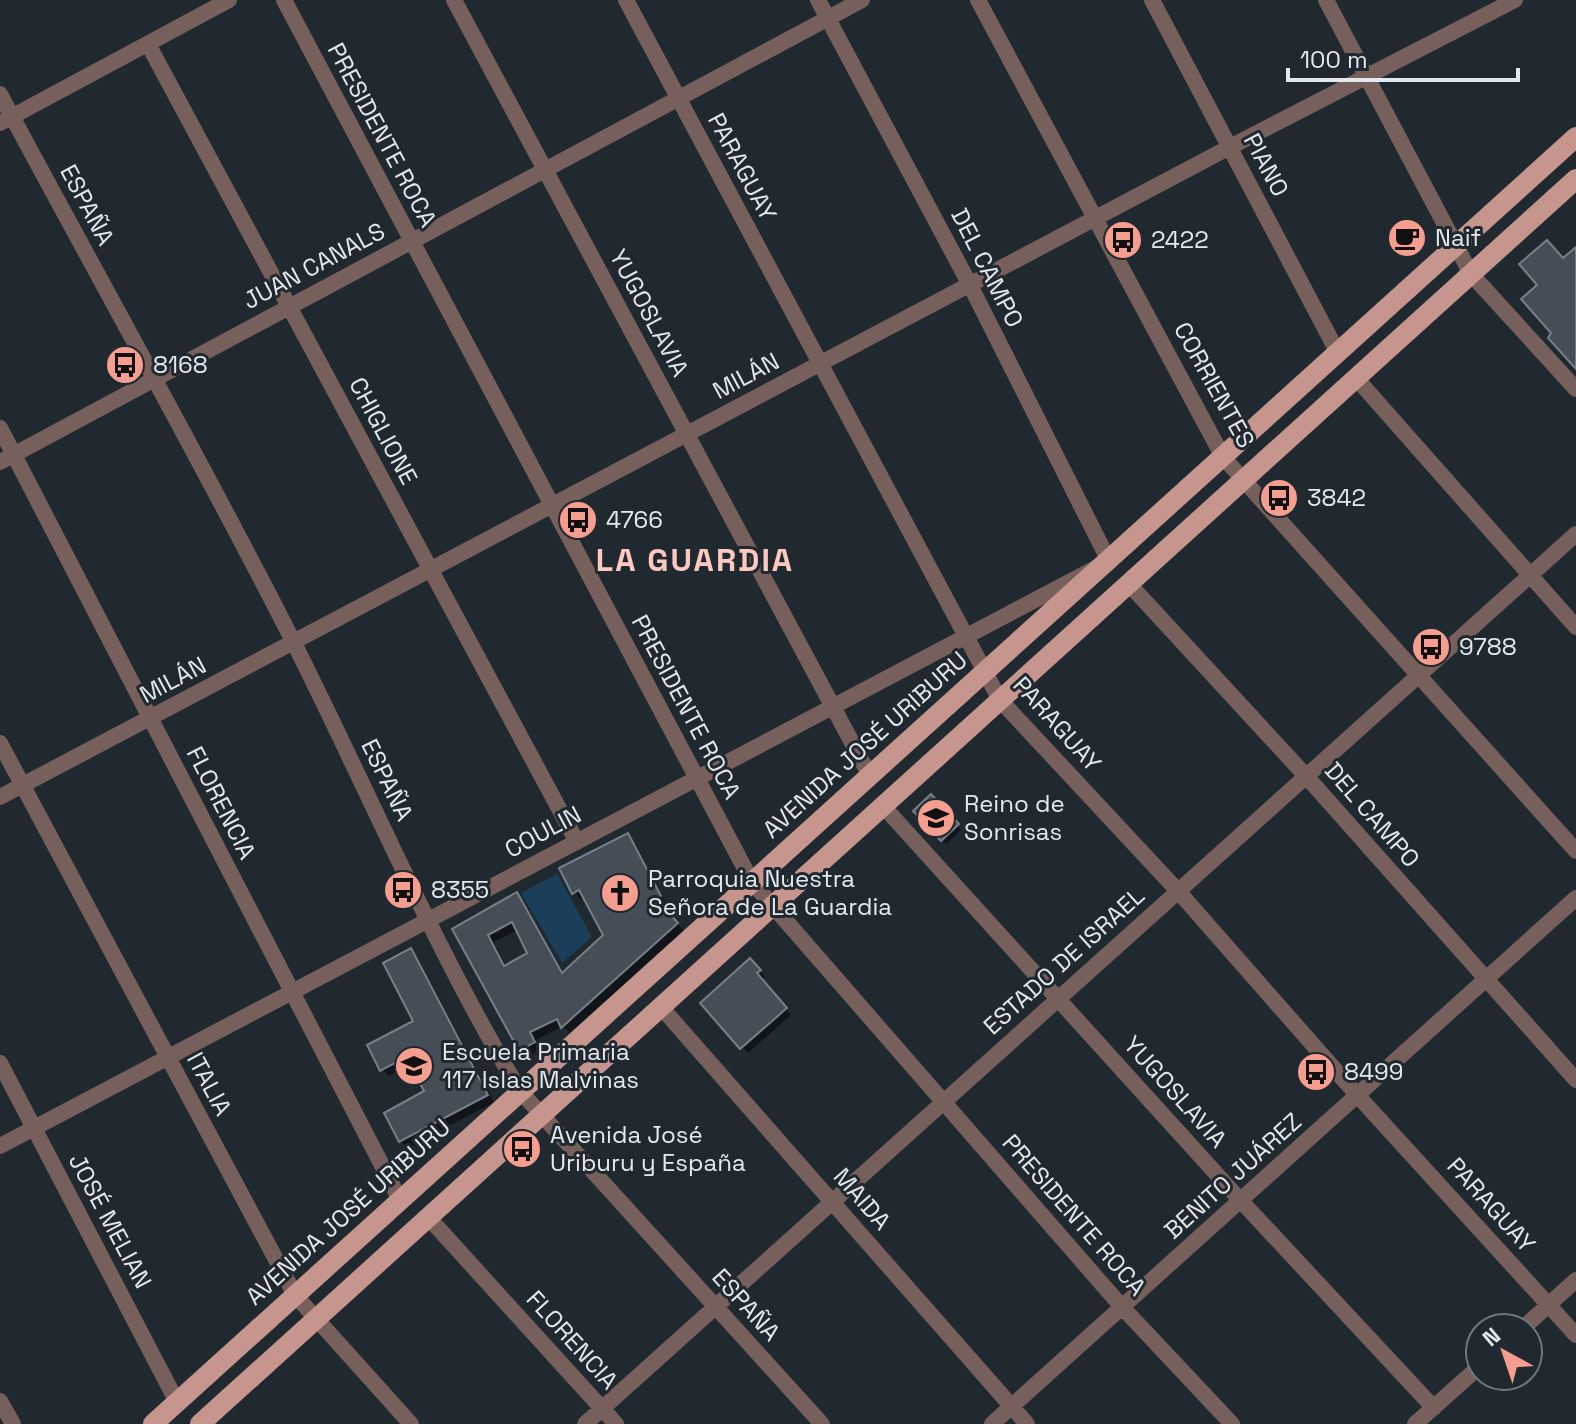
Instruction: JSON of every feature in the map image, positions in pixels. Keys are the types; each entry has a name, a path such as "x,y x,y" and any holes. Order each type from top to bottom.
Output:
{"main road":[{"name":"AVENIDA JOSÉ URIBURU","path":"153,1424 1576,137"},
{"path":"200,1424 1576,179"}],"street":[{"path":"6,120 229,0"},
{"name":"PRESIDENTE ROCA","path":"284,0 752,882 1122,1307 1232,1424"},
{"name":"YUGOSLAVIA","path":"454,0 870,776"},
{"name":"PARAGUAY","path":"626,0 1000,700 1178,891 1358,1096 1576,1335"},
{"name":"DEL CAMPO","path":"818,0 970,285 1109,561"},
{"name":"JUAN CANALS","path":"7,459 862,0"},
{"name":"CORRIENTES","path":"978,0 1223,457 1576,851"},
{"name":"PIANO","path":"1152,0 1338,353"},
{"path":"1326,0 1471,274 1576,389"},
{"name":"MILÁN","path":"0,797 151,720 1095,218 1515,0"},
{"name":"CHIGLIONE","path":"148,44 577,842"},
{"name":"ESPAÑA","path":"0,94 6,120 152,379 293,642 429,920 520,1091 822,1424"},
{"path":"1356,378 1576,627"},
{"name":"FLORENCIA","path":"0,428 7,459 151,720 400,1200"},
{"name":"ESTADO DE ISRAEL","path":"585,1424 1576,534"},
{"name":"COULIN","path":"0,1146 1109,561"},
{"name":"DEL CAMPO","path":"1129,584 1306,776 1576,1080"},
{"name":"ITALIA","path":"0,743 295,1295 411,1424"},
{"name":"YUGOSLAVIA","path":"884,807 1241,1201 1434,1408"},
{"name":"BENITO JUÁREZ","path":"992,1424 1576,898"},
{"name":"MAIDA","path":"661,1007 1027,1424"},
{"name":"JOSÉ MELIAN","path":"0,1063 177,1402"},
{"name":"FLORENCIA","path":"428,1217 616,1424"},
{"path":"1541,1312 1576,1280"},
{"path":"1415,1424 1464,1381"},
{"path":"0,1401 13,1424"}],"shaded area":[{"path":"557,874 592,937 562,963 521,893"}],"building":[{"path":"1547,240 1563,258 1576,247 1576,369 1548,338 1551,333 1521,299 1537,285 1519,264"},
{"name":"Reino de Sonrisas","path":"931,794 959,824 941,841 913,811"},
{"path":"628,833 661,896 656,898 678,923 561,1028 557,1019 530,1032 535,1042 519,1051 452,929 517,892 562,973 603,935 579,890 572,894 559,868","holes":["512,922 527,953 504,966 488,935"]},
{"name":"Escuela Primaria 117 Islas Malvinas","path":"411,948 488,1095 399,1142 384,1113 424,1091 406,1057 380,1071 367,1045 413,1021 383,963"},
{"path":"750,958 761,970 757,973 787,1008 740,1049 700,1003"}],"place":[{"name":"Naif","path":"1407,238"},
{"name":"2422","path":"1123,240"},
{"name":"8168","path":"125,365"},
{"name":"3842","path":"1279,498"},
{"name":"4766","path":"578,520"},
{"name":"9788","path":"1431,647"},
{"name":"Reino de Sonrisas","path":"936,818"},
{"name":"8355","path":"403,890"},
{"name":"Parroquia Nuestra Señora de La Guardia","path":"620,893"},
{"name":"Escuela Primaria 117 Islas Malvinas","path":"414,1066"},
{"name":"8499","path":"1316,1072"},
{"name":"Avenida José Uriburu y España","path":"522,1149"}],"district":[{"name":"LA GUARDIA","path":"695,560"}]}
